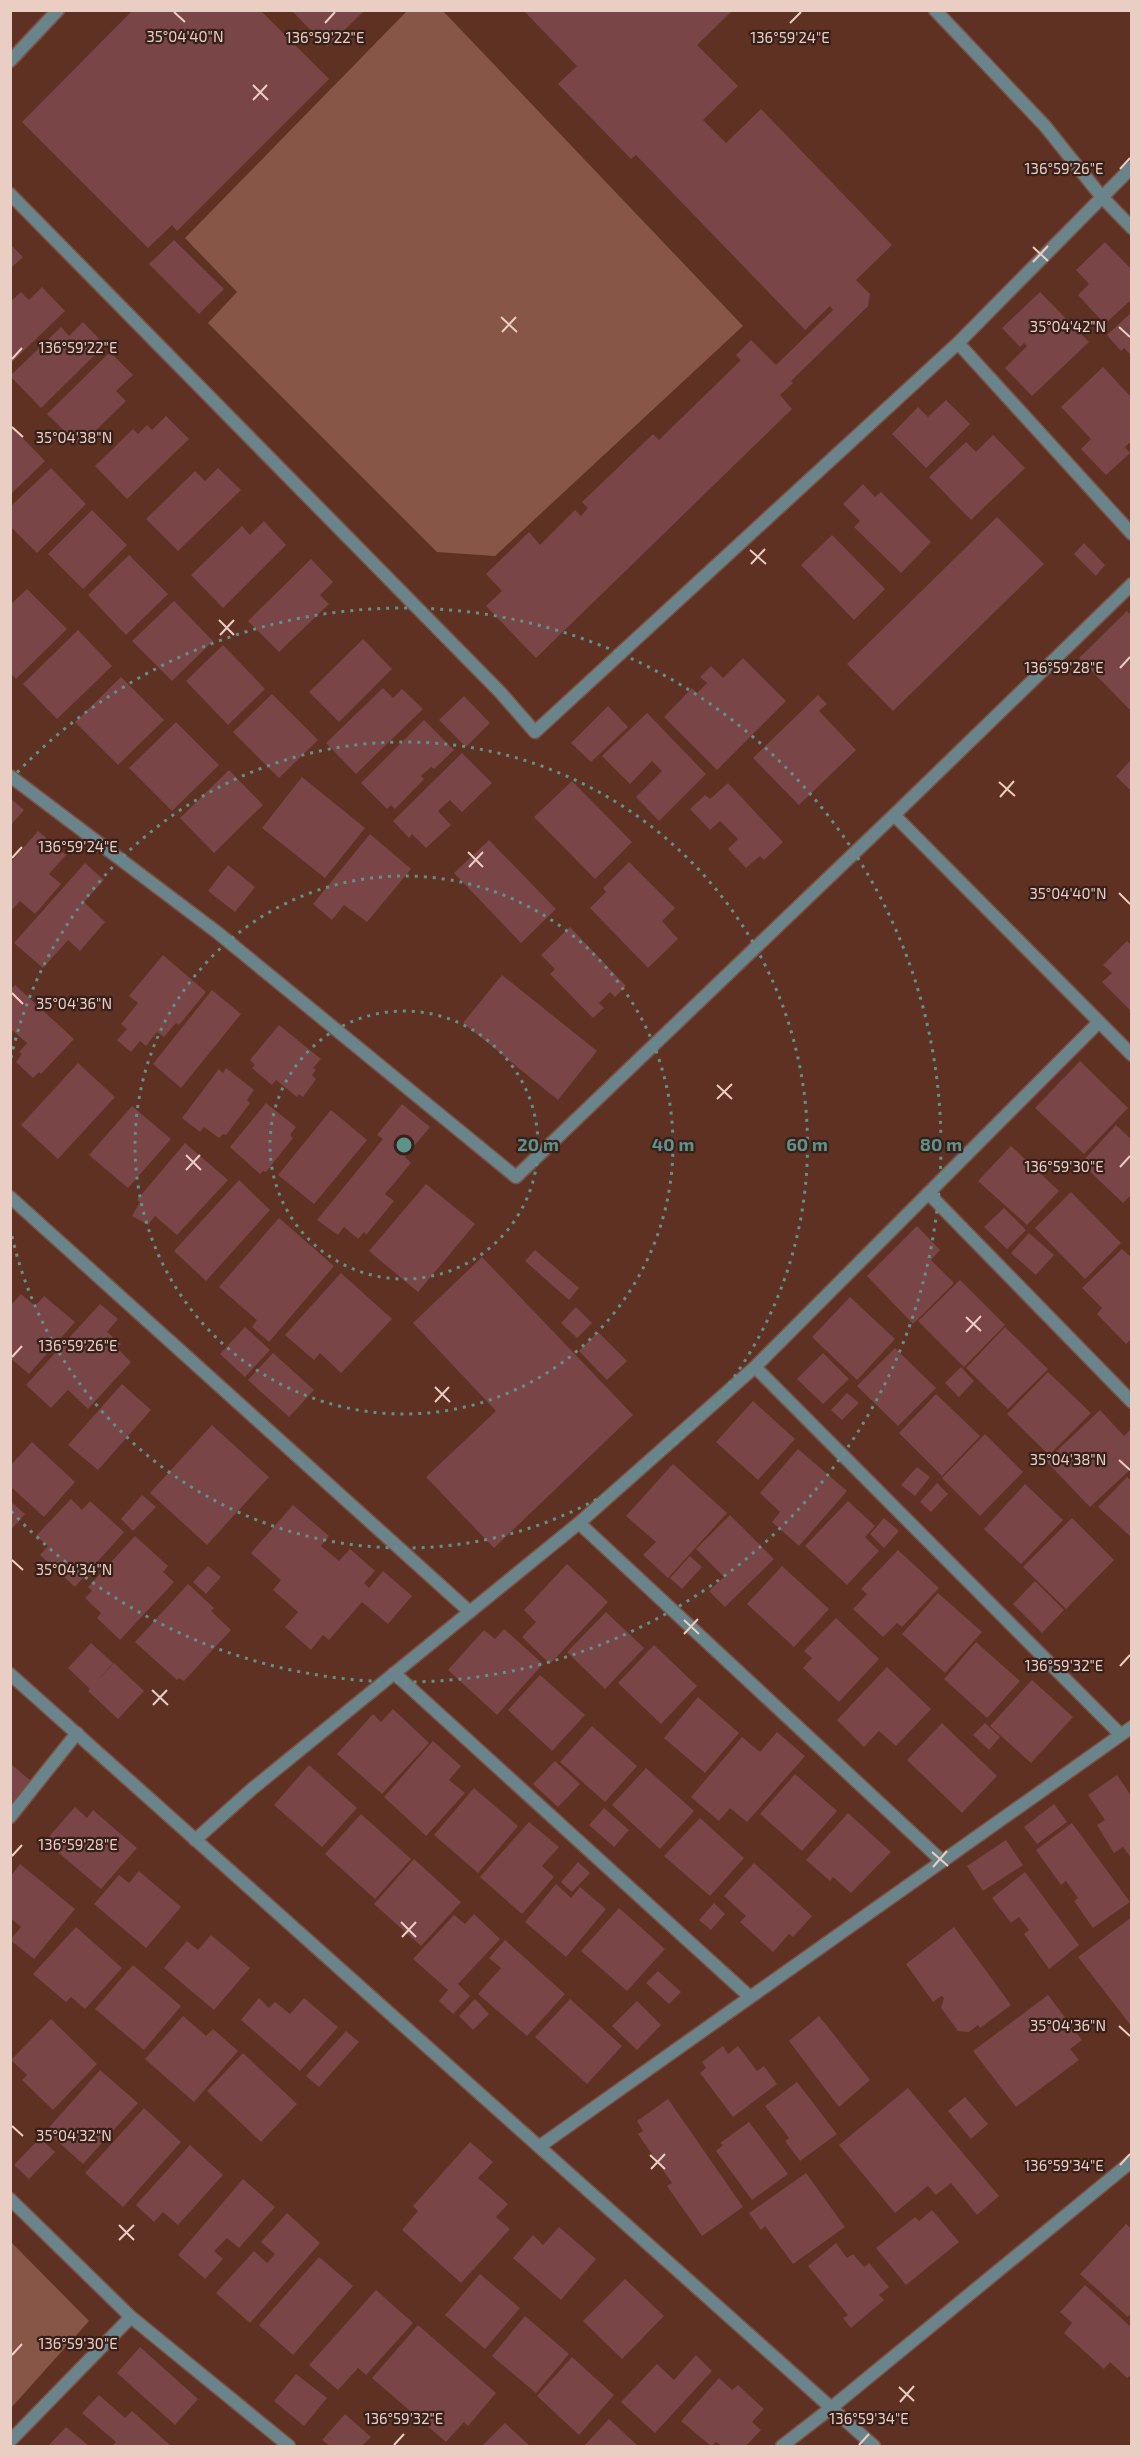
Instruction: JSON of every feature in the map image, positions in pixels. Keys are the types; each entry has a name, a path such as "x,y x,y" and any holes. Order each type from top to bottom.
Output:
{"street":[{"path":"10,61 58,10"},
{"path":"935,10 1045,126 1101,196 1131,228"},
{"path":"10,194 500,692 536,732 958,343 1131,167"},
{"path":"958,343 1131,534"},
{"path":"10,776 218,933 516,1177 1131,584"},
{"path":"894,815 1131,1055"},
{"path":"195,1840 252,1789 579,1523 755,1367 1099,1022"},
{"path":"928,1193 1131,1402"},
{"path":"10,1197 470,1612"},
{"path":"755,1367 1120,1734"},
{"path":"579,1523 942,1861"},
{"path":"394,1673 750,1998"},
{"path":"10,1674 874,2446"},
{"path":"540,2146 1131,1727"},
{"path":"10,1817 77,1733"},
{"path":"782,2446 1131,2161"},
{"path":"10,2199 131,2317 289,2446"},
{"path":"10,2441 131,2317"}],"shaded area":[{"path":"407,11 443,11 743,326 495,556 437,552 208,323 237,292 185,238"},
{"path":"11,2242 89,2321 10,2408"}],"building":[{"path":"133,10 260,10 329,79 177,231 172,225 148,248 22,122"},
{"path":"291,10 365,10 327,47"},
{"path":"523,10 733,10 697,45 738,86 703,120 726,143 761,109 892,245 856,280 870,294 868,306 791,381 793,383 780,395 792,409 536,658 486,606 502,591 486,574 529,532 540,545 575,510 581,516 588,508 582,502 653,434 659,440 741,360 736,355 751,340 776,365 833,310 830,306 805,330 636,155 631,159 558,84 577,66"},
{"path":"174,240 224,289 199,314 149,264"},
{"path":"1105,242 1132,270 1132,299 1108,321 1105,319 1102,321 1078,295 1089,284 1076,270"},
{"path":"10,244 23,257 10,269"},
{"path":"42,287 65,311 10,364 10,302 21,292 29,300"},
{"path":"1040,292 1089,342 1032,396 1005,368 1027,346 1024,343 1020,347 1002,328"},
{"path":"1132,312 1132,356 1124,348 1121,351 1107,335"},
{"path":"83,322 105,345 41,408 10,376 61,327 69,336"},
{"path":"110,352 133,375 116,391 126,401 80,446 47,414"},
{"path":"1103,367 1132,398 1132,441 1125,447 1130,453 1106,475 1081,449 1091,439 1061,407"},
{"path":"946,400 970,424 926,468 892,434 918,407 928,417"},
{"path":"166,416 189,439 127,499 95,466 133,429 138,434 147,425 152,430"},
{"path":"10,425 45,461 12,493 10,492"},
{"path":"993,435 1025,468 971,520 929,477 966,442 976,452"},
{"path":"51,468 86,504 37,553 10,526 10,507"},
{"path":"218,468 241,490 178,551 146,519 195,471 205,481"},
{"path":"863,484 875,497 881,492 931,542 901,573 854,527 860,521 843,504"},
{"path":"92,510 127,545 83,589 48,554"},
{"path":"997,517 1044,564 893,711 847,664"},
{"path":"264,521 286,545 223,608 191,575 242,526 250,535"},
{"path":"832,535 885,589 854,620 801,565"},
{"path":"1084,543 1105,565 1096,576 1074,554"},
{"path":"129,555 168,594 126,635 88,595"},
{"path":"311,559 333,582 320,595 329,604 279,652 248,621"},
{"path":"27,589 67,629 16,679 10,673 10,605"},
{"path":"174,601 213,641 172,681 132,641"},
{"path":"1127,611 1132,616 1132,712 1079,658"},
{"path":"78,630 112,666 57,719 23,684"},
{"path":"363,639 392,669 339,722 309,692"},
{"path":"223,645 265,689 228,725 186,681"},
{"path":"743,658 786,701 717,770 664,717 692,688 697,693 707,683 700,677 711,666 723,678"},
{"path":"121,677 164,720 118,765 75,722"},
{"path":"383,688 393,698 402,689 423,709 356,774 326,743"},
{"path":"272,694 318,740 279,778 233,732"},
{"path":"818,695 827,704 819,711 856,750 799,805 753,758"},
{"path":"464,696 490,723 466,747 439,720"},
{"path":"608,706 628,727 591,762 571,743"},
{"path":"647,713 706,774 659,821 636,797 662,771 652,761 630,784 602,756"},
{"path":"424,720 454,750 434,769 431,767 421,776 424,779 395,809 391,805 387,809 361,783"},
{"path":"176,722 219,765 172,811 129,768"},
{"path":"462,753 492,783 462,812 450,800 438,811 451,825 426,848 412,834 409,838 393,821"},
{"path":"1132,759 1132,792 1116,776"},
{"path":"229,770 263,805 214,853 180,818"},
{"path":"302,777 365,828 325,878 262,828"},
{"path":"572,781 632,842 595,879 534,817"},
{"path":"728,783 783,842 764,860 760,856 746,868 728,849 738,839 720,821 710,830 690,809 705,795 710,799"},
{"path":"10,798 24,810 10,826"},
{"path":"38,831 66,855 49,874 61,884 35,914 20,901 10,912 10,863"},
{"path":"370,834 411,869 367,922 344,905 332,920 313,904"},
{"path":"489,840 556,909 521,943 454,873"},
{"path":"629,862 675,908 662,921 678,939 648,968 590,908 606,892 603,888"},
{"path":"85,863 104,880 84,902 105,922 80,951 68,940 43,968 14,943"},
{"path":"228,865 255,887 235,912 208,891"},
{"path":"570,927 626,986 615,997 610,992 599,1003 604,1008 593,1018 550,974 555,969 541,955"},
{"path":"1127,941 1132,946 1132,1012 1102,982 1112,973 1103,965"},
{"path":"163,955 206,992 179,1025 176,1023 164,1037 157,1032 146,1046 140,1041 131,1052 117,1040 127,1029 121,1024 138,1003 129,996"},
{"path":"502,975 597,1051 558,1100 463,1023"},
{"path":"15,985 74,1039 41,1074 39,1072 33,1078 16,1062 22,1054 19,1052 27,1043 13,1031 10,1034 10,990"},
{"path":"212,990 241,1014 181,1088 153,1064"},
{"path":"279,1025 321,1059 313,1068 316,1070 312,1075 316,1079 303,1097 299,1094 297,1097 276,1080 272,1085 252,1068 255,1065 250,1060"},
{"path":"1080,1061 1128,1108 1084,1154 1035,1108"},
{"path":"78,1063 115,1097 58,1159 21,1125"},
{"path":"226,1068 254,1090 247,1100 250,1103 226,1135 223,1134 219,1138 204,1127 200,1132 182,1118 219,1069 223,1073"},
{"path":"266,1103 296,1127 290,1135 293,1138 266,1172 263,1171 260,1174 230,1147"},
{"path":"402,1104 430,1127 405,1157 411,1163 385,1194 394,1201 366,1235 364,1232 358,1239 344,1227 338,1235 317,1220 383,1139 377,1135"},
{"path":"132,1106 171,1139 128,1188 89,1155"},
{"path":"331,1110 367,1140 314,1204 278,1175"},
{"path":"1116,1125 1132,1140 1132,1194 1123,1203 1081,1163"},
{"path":"185,1143 228,1180 177,1235 155,1216 148,1225 132,1216 140,1202 137,1200"},
{"path":"1011,1146 1059,1191 1027,1225 978,1181"},
{"path":"239,1180 270,1210 206,1281 174,1251"},
{"path":"426,1184 475,1224 418,1292 369,1251"},
{"path":"1071,1192 1121,1243 1085,1279 1035,1228"},
{"path":"1004,1208 1026,1230 1007,1249 984,1227"},
{"path":"279,1218 334,1266 269,1342 252,1327 257,1320 219,1287"},
{"path":"917,1226 940,1250 931,1260 954,1283 913,1324 867,1276"},
{"path":"1029,1233 1054,1255 1036,1275 1011,1253"},
{"path":"1122,1249 1132,1258 1132,1338 1126,1344 1097,1314 1102,1308 1082,1288"},
{"path":"535,1250 579,1288 569,1300 525,1261"},
{"path":"482,1257 633,1415 494,1548 426,1477 496,1411 413,1323"},
{"path":"341,1273 392,1319 341,1373 320,1353 314,1360 285,1335"},
{"path":"960,1280 1005,1325 964,1367 918,1321"},
{"path":"21,1294 35,1306 44,1296 75,1322 29,1374 10,1358 10,1306"},
{"path":"850,1297 895,1339 857,1380 812,1337"},
{"path":"100,1304 118,1319 107,1332 121,1344 117,1348 131,1362 88,1409 68,1390 51,1408 26,1385"},
{"path":"576,1307 592,1323 577,1338 561,1323"},
{"path":"245,1327 270,1350 245,1377 220,1354"},
{"path":"1005,1327 1048,1369 1008,1409 966,1368"},
{"path":"598,1332 627,1361 607,1380 579,1351"},
{"path":"895,1348 936,1388 898,1426 857,1386"},
{"path":"273,1353 314,1390 289,1417 248,1380"},
{"path":"823,1353 849,1379 823,1404 797,1379"},
{"path":"961,1367 974,1381 959,1397 945,1383"},
{"path":"1048,1372 1091,1413 1049,1455 1007,1414"},
{"path":"122,1384 151,1410 98,1470 68,1445"},
{"path":"847,1393 859,1403 842,1420 831,1410"},
{"path":"936,1394 980,1436 942,1476 899,1433"},
{"path":"753,1401 795,1439 758,1480 716,1442"},
{"path":"1100,1410 1124,1436 1130,1430 1132,1432 1132,1468 1090,1507 1046,1461"},
{"path":"212,1425 269,1477 207,1545 150,1493"},
{"path":"985,1434 1023,1472 980,1516 942,1478"},
{"path":"32,1442 75,1482 44,1517 10,1486 10,1466"},
{"path":"798,1449 847,1491 799,1546 772,1522 780,1512 760,1493"},
{"path":"673,1464 727,1513 668,1578 643,1555 656,1542 626,1516"},
{"path":"917,1467 930,1477 915,1496 901,1485"},
{"path":"1127,1477 1132,1481 1132,1538 1098,1507"},
{"path":"937,1483 948,1494 931,1512 920,1502"},
{"path":"1025,1484 1063,1520 1021,1564 984,1529"},
{"path":"142,1495 156,1507 133,1531 121,1519"},
{"path":"71,1499 82,1510 90,1501 124,1532 75,1587 40,1555 48,1546 36,1536"},
{"path":"10,1501 25,1514 10,1531"},
{"path":"848,1501 875,1526 865,1537 879,1551 847,1585 805,1546"},
{"path":"293,1505 329,1536 321,1546 339,1561 350,1549 375,1571 364,1583 369,1588 383,1571 412,1596 388,1624 362,1602 329,1640 323,1635 311,1650 285,1627 298,1612 273,1590 281,1580 251,1553"},
{"path":"730,1515 774,1559 725,1607 709,1591 724,1577 696,1549"},
{"path":"884,1518 899,1531 884,1548 870,1534"},
{"path":"1072,1518 1114,1560 1066,1609 1023,1567"},
{"path":"135,1536 168,1566 163,1572 174,1582 120,1640 97,1618 101,1613 85,1598 92,1591 88,1587"},
{"path":"898,1550 939,1588 902,1627 897,1623 883,1637 853,1609 867,1594 861,1589"},
{"path":"690,1556 702,1567 682,1589 670,1578"},
{"path":"567,1564 608,1602 550,1664 522,1637 536,1622 524,1610"},
{"path":"208,1566 221,1577 206,1594 193,1582"},
{"path":"782,1566 829,1609 794,1647 747,1604"},
{"path":"1035,1581 1064,1610 1042,1633 1013,1604"},
{"path":"188,1584 214,1608 211,1611 231,1630 184,1681 179,1678 177,1680 135,1642"},
{"path":"938,1593 982,1632 945,1673 902,1634"},
{"path":"606,1612 644,1648 605,1689 567,1652"},
{"path":"836,1618 879,1659 839,1702 803,1668 812,1658 804,1651"},
{"path":"504,1629 543,1664 497,1715 448,1670 484,1630 495,1639"},
{"path":"976,1642 1020,1681 987,1718 944,1679"},
{"path":"91,1643 113,1663 97,1681 114,1663 144,1691 118,1719 88,1691 90,1689 68,1668"},
{"path":"654,1645 697,1686 661,1724 618,1683"},
{"path":"887,1667 931,1709 896,1746 879,1731 864,1747 837,1720"},
{"path":"540,1675 585,1715 552,1751 508,1710"},
{"path":"1032,1680 1073,1717 1031,1763 990,1726"},
{"path":"698,1697 739,1733 705,1773 664,1738"},
{"path":"393,1709 429,1743 382,1794 337,1754 373,1714 381,1722"},
{"path":"942,1723 997,1776 962,1813 907,1760"},
{"path":"985,1723 1000,1737 989,1750 973,1735"},
{"path":"592,1726 637,1766 605,1802 560,1762"},
{"path":"777,1732 805,1756 747,1822 730,1808 719,1821 691,1797 742,1737 760,1752"},
{"path":"433,1741 461,1766 449,1780 465,1793 426,1836 384,1797"},
{"path":"555,1761 580,1784 558,1807 533,1784"},
{"path":"10,1763 33,1783 10,1807"},
{"path":"309,1765 357,1808 322,1847 274,1805"},
{"path":"646,1768 694,1811 660,1849 612,1805"},
{"path":"795,1774 837,1811 802,1851 760,1814"},
{"path":"1117,1775 1132,1797 1132,1859 1123,1847 1114,1853 1097,1825 1105,1820 1088,1795"},
{"path":"474,1788 518,1826 478,1873 434,1835"},
{"path":"1054,1804 1067,1822 1037,1844 1024,1827"},
{"path":"75,1807 87,1818 93,1810 137,1848 101,1889 45,1841"},
{"path":"604,1808 629,1830 614,1847 589,1825"},
{"path":"848,1813 891,1852 851,1893 833,1877 830,1881 806,1860"},
{"path":"361,1814 411,1859 375,1899 325,1854"},
{"path":"700,1818 744,1858 710,1896 664,1856"},
{"path":"529,1822 559,1847 542,1866 554,1877 522,1914 480,1877"},
{"path":"1072,1823 1130,1902 1093,1928 1074,1901 1078,1898 1066,1881 1061,1885 1036,1850"},
{"path":"1006,1840 1023,1865 983,1891 967,1866"},
{"path":"414,1859 461,1902 421,1946 374,1904"},
{"path":"578,1862 590,1873 572,1892 561,1882"},
{"path":"754,1863 812,1916 793,1937 789,1934 773,1952 740,1922 746,1916 724,1896"},
{"path":"20,1864 75,1909 34,1959 10,1940 21,1927 10,1918 10,1877"},
{"path":"139,1871 181,1907 146,1948 94,1904 119,1875 129,1883"},
{"path":"1025,1872 1079,1945 1049,1969 1024,1934 1029,1930 1019,1917 1011,1923 992,1898"},
{"path":"556,1884 571,1898 580,1887 606,1909 566,1957 525,1922"},
{"path":"714,1903 725,1914 711,1930 699,1920"},
{"path":"619,1908 665,1949 627,1991 581,1951"},
{"path":"474,1914 500,1939 458,1984 470,1996 453,2014 439,2001 448,1990 413,1959 454,1915 465,1924"},
{"path":"1132,1917 1132,2027 1078,1957"},
{"path":"76,1927 122,1968 85,2009 71,1997 66,2002 33,1974"},
{"path":"954,1927 1011,2005 980,2028 978,2025 969,2032 958,2031 941,2008 944,1998 941,1996 933,2002 906,1964"},
{"path":"211,1935 250,1968 214,2010 164,1968 187,1941 198,1950"},
{"path":"505,1940 565,1994 527,2036 478,1994 501,1968 489,1958"},
{"path":"133,1965 181,2006 144,2050 95,2009"},
{"path":"658,1971 681,1992 669,2004 646,1983"},
{"path":"1048,1995 1082,2040 1070,2049 1079,2060 1016,2107 973,2051"},
{"path":"259,1998 269,2008 275,2002 290,2014 304,1998 338,2027 300,2071 241,2020"},
{"path":"475,1999 489,2014 473,2030 459,2016"},
{"path":"570,1999 622,2046 587,2084 535,2037"},
{"path":"637,2001 661,2025 637,2050 612,2026"},
{"path":"183,2016 206,2036 213,2029 238,2051 194,2102 145,2059"},
{"path":"819,2016 870,2080 839,2107 789,2041"},
{"path":"51,2019 97,2064 53,2110 22,2080 27,2075 11,2060"},
{"path":"346,2031 359,2042 319,2087 306,2076"},
{"path":"723,2046 728,2054 738,2046 757,2071 764,2066 777,2084 733,2117 700,2073 706,2068 702,2062"},
{"path":"243,2053 297,2104 261,2142 207,2091"},
{"path":"100,2070 138,2103 83,2164 46,2131"},
{"path":"797,2082 837,2134 800,2161 785,2141 789,2138 765,2106"},
{"path":"908,2088 999,2196 977,2215 951,2183 936,2195 928,2186 895,2213 839,2145"},
{"path":"965,2097 988,2124 971,2139 948,2111"},
{"path":"668,2099 743,2207 702,2236 667,2186 672,2183 638,2134 643,2131 637,2121"},
{"path":"144,2108 181,2142 123,2207 85,2173"},
{"path":"749,2122 788,2174 752,2200 716,2151 723,2145 720,2143"},
{"path":"40,2138 55,2152 29,2179 14,2165"},
{"path":"470,2142 493,2162 478,2178 508,2204 496,2217 510,2229 461,2283 402,2230 418,2211 413,2206"},
{"path":"190,2145 223,2175 178,2225 163,2212 154,2222 136,2205"},
{"path":"806,2173 845,2227 793,2264 765,2226 761,2230 749,2213"},
{"path":"243,2179 275,2207 239,2248 227,2238 214,2251 223,2259 205,2279 178,2255"},
{"path":"932,2210 959,2242 906,2285 876,2248 915,2217 919,2221"},
{"path":"287,2213 320,2243 250,2323 216,2293 254,2251 267,2263 275,2254 261,2242"},
{"path":"1126,2224 1132,2229 1132,2312 1128,2317 1080,2274"},
{"path":"559,2227 596,2259 561,2300 513,2258 533,2235 543,2245"},
{"path":"836,2243 847,2258 853,2254 864,2267 869,2263 889,2287 879,2295 884,2300 851,2328 843,2318 848,2315 808,2266"},
{"path":"319,2257 353,2286 293,2355 259,2325"},
{"path":"480,2274 520,2308 485,2349 445,2315"},
{"path":"625,2279 664,2316 622,2359 583,2321"},
{"path":"1085,2285 1132,2328 1132,2374 1127,2378 1110,2362 1104,2369 1064,2333 1072,2323 1060,2312"},
{"path":"376,2290 413,2323 366,2375 358,2368 338,2390 309,2365"},
{"path":"525,2316 569,2354 536,2393 492,2356"},
{"path":"418,2325 496,2393 468,2426 464,2422 446,2442 372,2378"},
{"path":"140,2347 198,2399 175,2425 117,2373"},
{"path":"696,2355 712,2371 655,2433 621,2402 657,2364 674,2380"},
{"path":"572,2357 614,2395 579,2435 537,2396"},
{"path":"296,2374 327,2398 304,2426 274,2401"},
{"path":"719,2378 732,2390 738,2385 764,2409 752,2422 761,2430 746,2446 722,2446 716,2442 711,2446 681,2421"},
{"path":"99,2395 125,2418 132,2411 171,2446 112,2446 116,2442 82,2413"},
{"path":"345,2414 371,2437 362,2446 330,2446 322,2440"},
{"path":"609,2419 638,2446 584,2446"},
{"path":"505,2423 530,2446 482,2446"},
{"path":"66,2427 89,2446 48,2446"}]}
